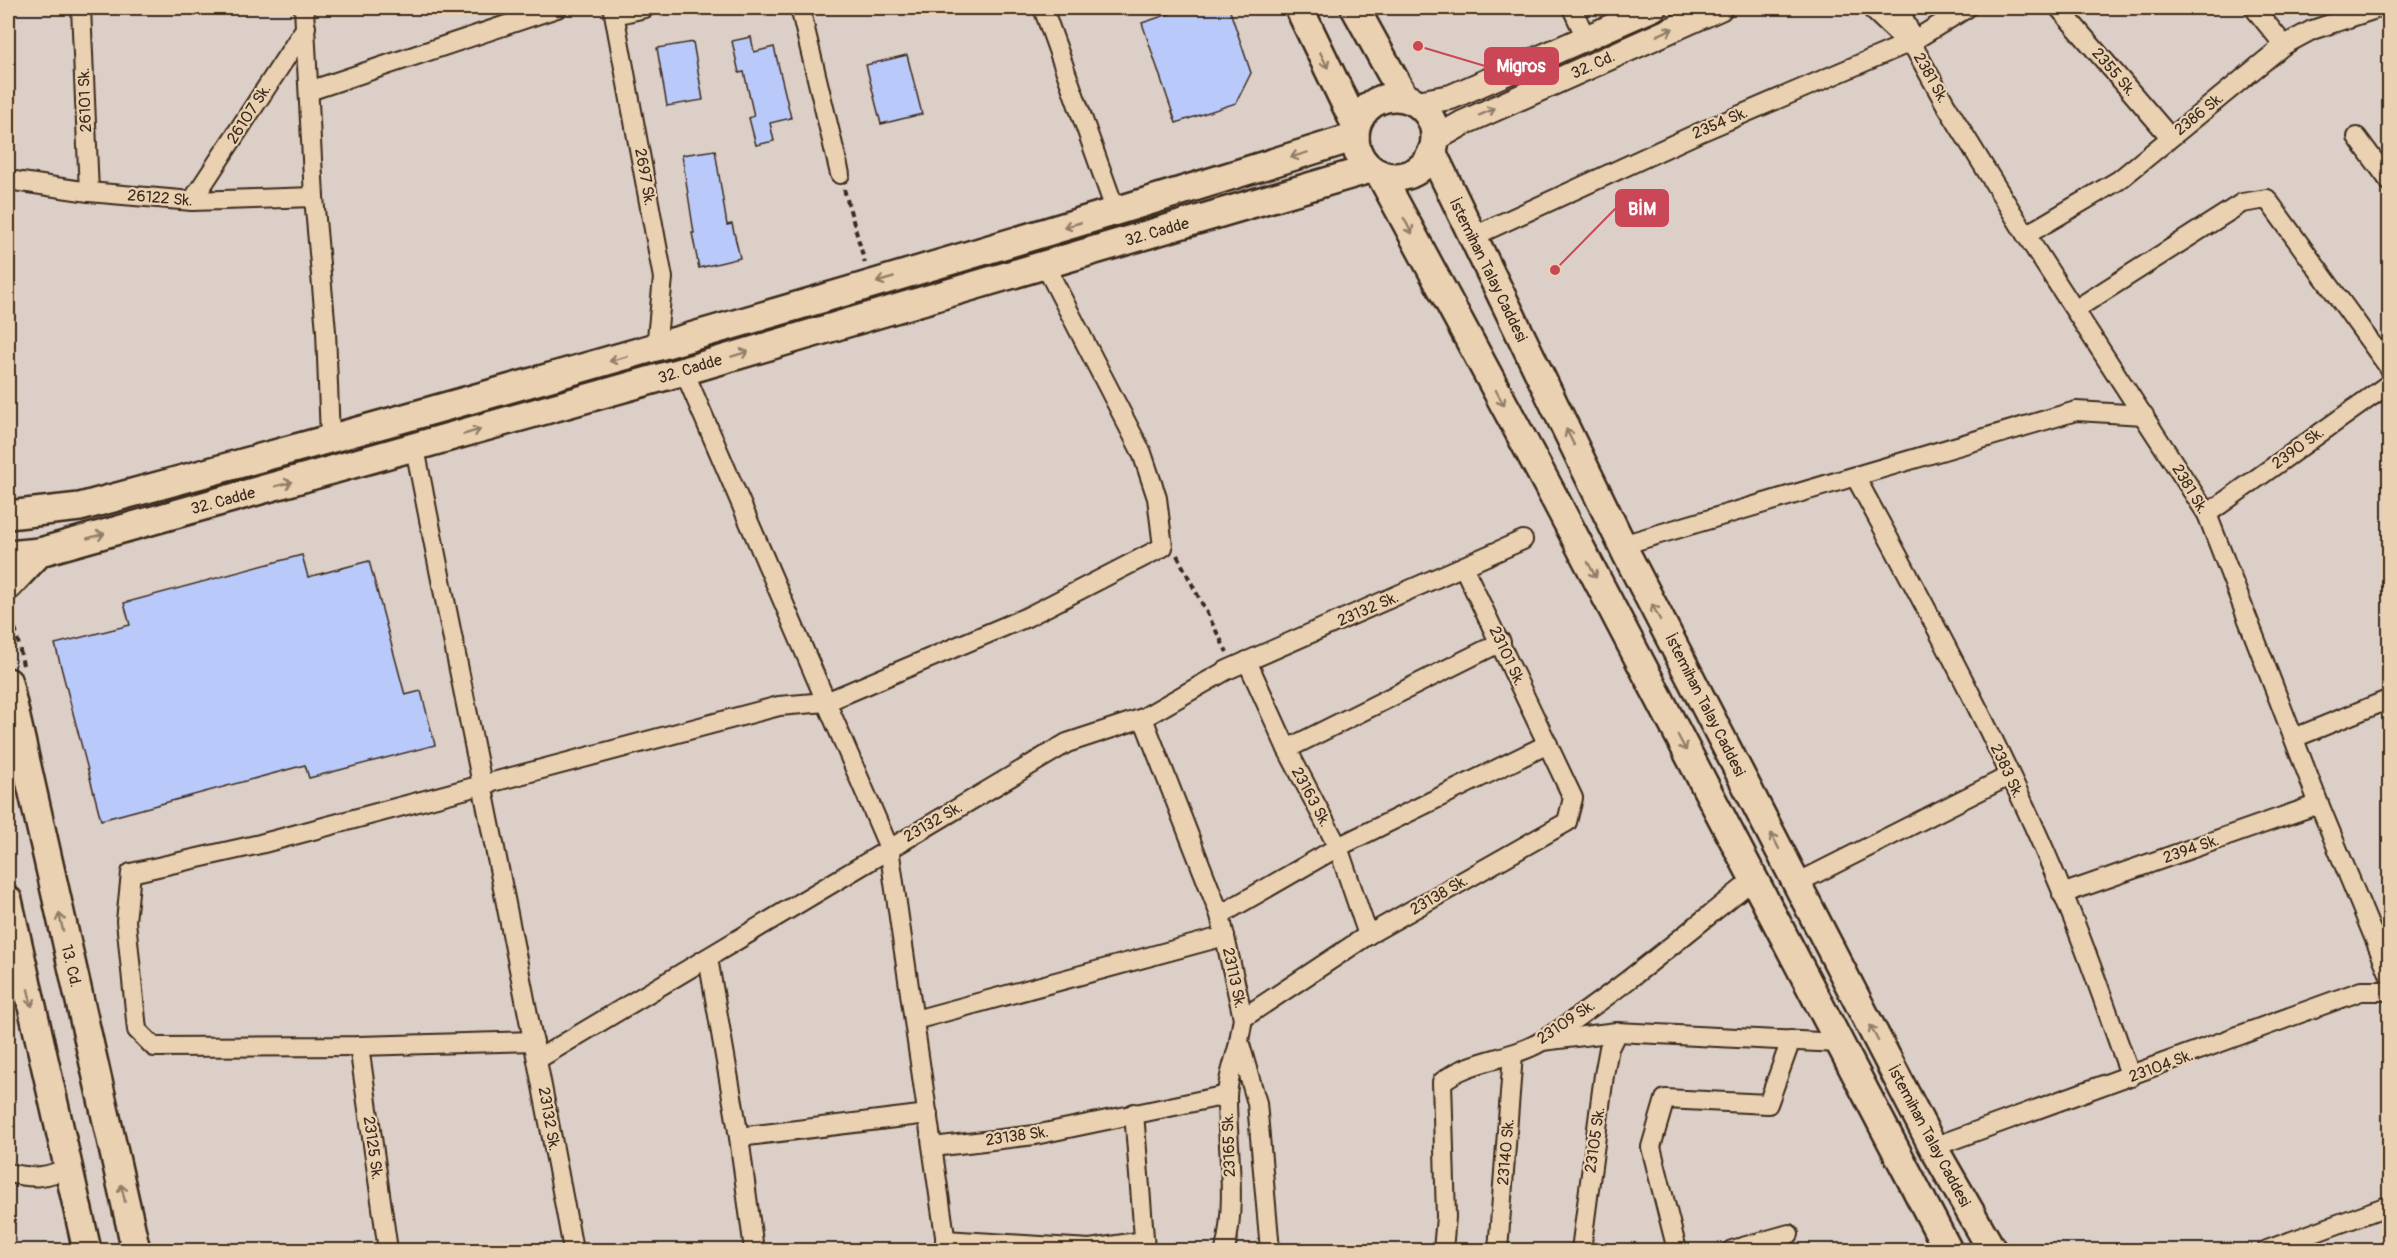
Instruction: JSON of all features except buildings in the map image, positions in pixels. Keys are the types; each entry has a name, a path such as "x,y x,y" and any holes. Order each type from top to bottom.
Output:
{"main road":[{"path":"1299,8 1355,131 1359,154 1375,172 1551,490 1948,1251"},
{"path":"1354,8 1410,100 1427,112 1433,125 1434,146 1415,172 1404,176 1375,172"},
{"path":"1355,131 1368,106 1378,100 1410,100"},
{"name":"32. Cadde","path":"16,511 80,507 656,348 1116,212 1355,131"},
{"name":"İstemihan Talay Caddesi","path":"1434,146 1472,237 1622,545 1933,1147 1992,1251"},
{"name":"32. Cadde","path":"8,555 40,552 415,448 1045,265 1375,172"},
{"path":"8,530 48,523 80,507"},
{"path":"8,586 40,552"},
{"name":"13. Cd.","path":"8,682 13,727 136,1251"},
{"path":"8,900 13,943 69,1166 87,1251"}],"street":[{"name":"26101 Sk.","path":"81,8 89,192"},
{"path":"304,8 314,197 326,331 330,438"},
{"path":"309,91 557,8"},
{"path":"614,11 645,8"},
{"path":"800,8 840,174"},
{"path":"1043,8 1116,212"},
{"path":"1572,8 1586,38"},
{"name":"32. Cd.","path":"1410,100 1451,97 1654,8"},
{"name":"32. Cd.","path":"1434,146 1463,123 1720,8"},
{"path":"1875,8 1911,42"},
{"path":"1896,8 1911,42"},
{"name":"2354 Sk.","path":"1472,237 1696,134 1911,42 1967,8"},
{"name":"2355 Sk.","path":"2059,8 2170,137"},
{"path":"2254,8 2284,45"},
{"name":"2386 Sk.","path":"2026,235 2119,180 2284,45 2312,30 2379,8"},
{"name":"2697 Sk.","path":"614,11 663,278 656,348"},
{"name":"26107 Sk.","path":"192,201 306,27"},
{"name":"2381 Sk.","path":"1911,42 1946,105 2026,235 2207,514 2319,804 2390,976"},
{"path":"2357,137 2389,181"},
{"name":"26122 Sk.","path":"8,180 89,192 192,201 314,197"},
{"path":"2076,309 2242,203 2267,199 2390,369"},
{"path":"534,1041 359,1046 154,1047 136,1030 126,921 131,873 260,844 779,706 826,702 1027,617 1163,547 1157,498 1142,453 1045,265"},
{"path":"684,371 889,848 946,1245 1090,1249 1145,1246 1134,1113"},
{"name":"2390 Sk.","path":"2207,514 2390,383"},
{"path":"1622,545 2076,411 2144,415"},
{"path":"415,448 481,787 538,1059"},
{"name":"2383 Sk.","path":"1856,477 1960,669 2062,894 2131,1077"},
{"name":"23132 Sk.","path":"573,1251 538,1059 1067,743 1143,718 1240,664 1464,568 1523,540"},
{"name":"23101 Sk.","path":"1464,568 1548,744"},
{"path":"1287,750 1501,642"},
{"name":"23163 Sk.","path":"1240,664 1338,847 1368,935"},
{"path":"2294,738 2390,699"},
{"name":"23113 Sk.","path":"1143,718 1220,915 1243,1018 1239,1041 1257,1103 1270,1251"},
{"path":"1220,915 1338,847 1548,744"},
{"name":"23138 Sk.","path":"1243,1018 1368,935 1567,822 1573,798 1548,744"},
{"path":"1797,883 2009,776"},
{"name":"2394 Sk.","path":"2062,894 2319,804"},
{"name":"23109 Sk.","path":"1443,1251 1446,1217 1442,1082 1456,1070 1513,1054 1540,1042 1634,976 1754,879"},
{"path":"915,1020 1225,936"},
{"path":"708,958 739,1137 754,1251"},
{"name":"23104 Sk.","path":"1933,1147 2131,1077 2361,991 2390,991"},
{"path":"1540,1042 1617,1032 1839,1042"},
{"name":"23105 Sk.","path":"1581,1251 1604,1075 1609,1048 1617,1032"},
{"path":"1677,1251 1651,1147 1665,1099 1768,1104 1791,1040"},
{"name":"23165 Sk.","path":"1225,1251 1231,1163 1227,1095 1239,1041"},
{"name":"23125 Sk.","path":"359,1046 388,1251"},
{"name":"23140 Sk.","path":"1498,1251 1513,1054"},
{"name":"23138 Sk.","path":"933,1147 1035,1135 1227,1095"},
{"path":"739,1137 928,1114"},
{"path":"8,1173 34,1178 56,1174 69,1166"},
{"path":"2267,1251 2390,1205"},
{"path":"1732,1251 1789,1234"}],"path":[{"path":"840,174 870,285"},
{"path":"1176,552 1240,664"}],"place":[{"name":"Migros","path":"1418,46"},
{"name":"BİM","path":"1555,270"}]}
